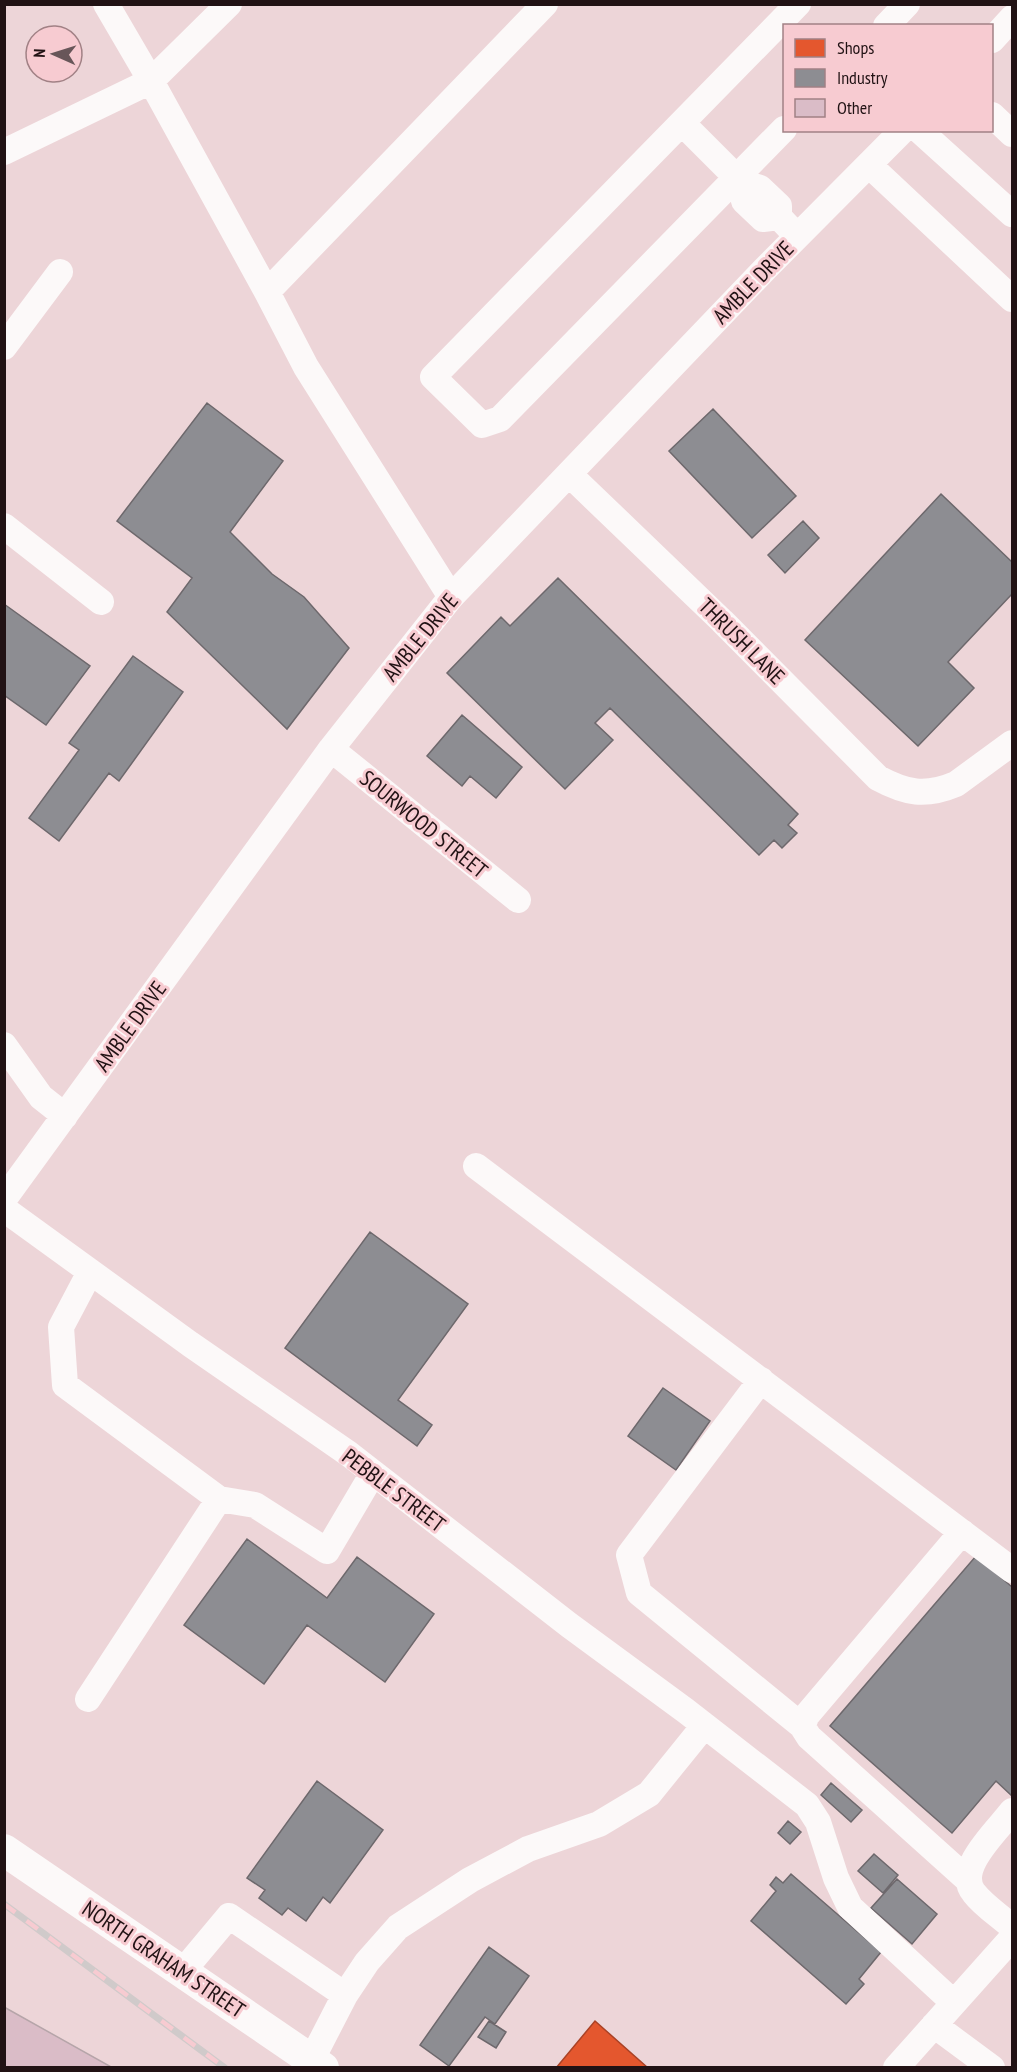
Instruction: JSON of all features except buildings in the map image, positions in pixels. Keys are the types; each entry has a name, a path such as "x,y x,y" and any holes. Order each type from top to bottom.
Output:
{"main road":[{"name":"NORTH GRAHAM STREET","path":"4,1850 317,2063"}],"street":[{"path":"106,4 151,81 306,367 451,597"},
{"path":"4,152 151,81 229,4"},
{"path":"267,292 545,4"},
{"path":"783,130 739,180 500,419 482,425 433,377 798,4"},
{"path":"888,24 907,4"},
{"path":"993,39 1012,18"},
{"path":"993,116 1012,134"},
{"path":"682,123 739,180 760,188 779,206 779,217 797,236"},
{"name":"AMBLE DRIVE","path":"4,1199 331,748 451,597 797,236 901,132"},
{"path":"921,132 1012,214"},
{"path":"869,165 1012,299"},
{"path":"4,348 60,272"},
{"name":"THRUSH LANE","path":"569,474 722,621 878,778 899,789 922,792 945,789 956,784 1012,743"},
{"path":"4,526 100,602"},
{"name":"SOURWOOD STREET","path":"331,748 518,900"},
{"path":"4,1045 40,1097 65,1116"},
{"path":"476,1166 1012,1570"},
{"name":"PEBBLE STREET","path":"4,1209 373,1473 807,1805 818,1822 836,1878 850,1907 954,2003"},
{"path":"90,1272 61,1327 65,1385 219,1499 255,1504 327,1551 373,1473"},
{"path":"760,1380 629,1555 639,1593 802,1726 808,1737 967,1880 973,1892 1012,1927"},
{"path":"88,1699 219,1499"},
{"path":"802,1726 807,1715 962,1532"},
{"path":"317,2063 345,1995 367,1962 398,1927 470,1880 528,1849 599,1824 650,1794 705,1725"},
{"path":"967,1880 972,1862 1012,1811"},
{"path":"183,1971 229,1916 345,1995"},
{"path":"896,2067 1012,1938"},
{"path":"934,2025 992,2067"}],"railway":[{"path":"4,1904 225,2068"}]}
